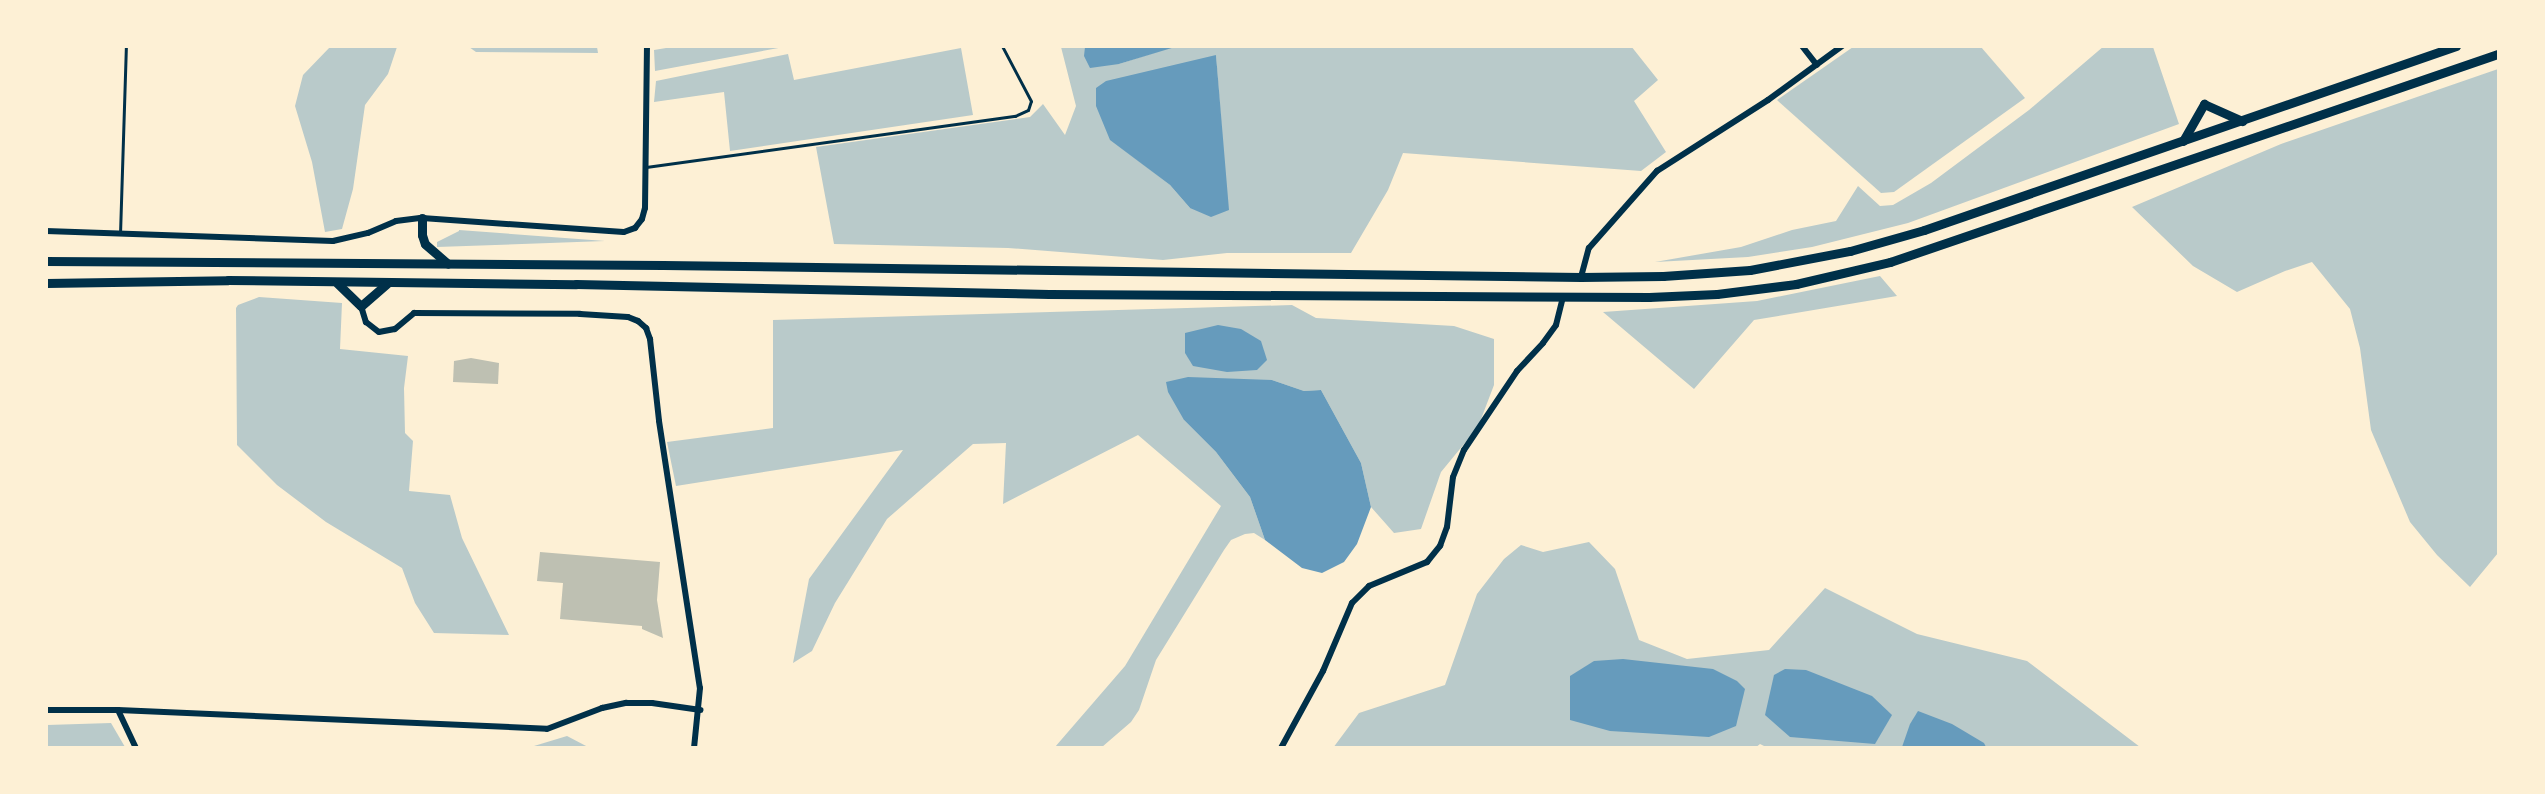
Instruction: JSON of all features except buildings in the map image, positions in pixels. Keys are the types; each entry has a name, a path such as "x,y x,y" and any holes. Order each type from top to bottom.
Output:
{"main road":[{"path":"46,261 663,265 1581,277 1663,276 1750,270 1850,251 1943,224 2456,46"},
{"path":"46,283 217,280 1186,294 1563,297 1717,294 1796,284 1852,272 1968,237 2499,54"},
{"path":"2183,141 2204,104 2242,121"},
{"path":"422,218 422,235 425,244 448,264"},
{"path":"337,283 361,306 387,283"}],"street":[{"path":"46,231 333,241 368,233 396,221 422,218 624,231 635,228 642,219 645,208 647,46"},
{"path":"1802,46 1817,65"},
{"path":"1581,277 1589,248 1657,171 1768,100 1842,46"},
{"path":"1281,747 1323,671 1352,603 1369,586 1427,562 1440,546 1447,528 1453,477 1464,450 1517,370 1543,344 1556,325 1563,297"},
{"path":"361,306 366,322 379,332 395,329 414,313 599,315 628,318 638,321 646,328 650,339 659,421 700,688 700,710 694,747"},
{"path":"46,710 118,710 547,729 602,708 626,703 652,703 700,710"},
{"path":"118,710 136,747"}],"lane":[{"path":"120,234 126,46"},
{"path":"646,167 1015,116 1028,110 1031,101 1002,46"}],"shaded area":[{"path":"1175,46 1631,46 1658,80 1634,101 1666,152 1641,171 1403,153 1388,190 1351,253 1227,253 1163,260 1008,248 834,244 816,147 1030,117 1043,104 1065,135 1076,106 1061,47 1085,47 1085,56 1119,64","holes":["1216,55 1225,175 1190,208 1170,185 1110,139"]},
{"path":"2104,46 2153,47 2179,124 1908,223 1812,247 1748,257 1655,262 1741,247 1792,230 1836,221 1858,186 1880,206 1893,205 1931,183 2029,110"},
{"path":"330,47 397,47 388,74 365,105 353,189 342,229 325,232 312,162 295,106 303,75"},
{"path":"469,47 597,47 598,53 476,52"},
{"path":"672,47 784,47 655,71 654,50"},
{"path":"1853,47 1981,47 2025,98 1894,192 1881,193 1777,100"},
{"path":"961,48 973,115 730,151 724,92 654,102 656,81 788,54 794,80"},
{"path":"2498,69 2498,553 2470,587 2437,555 2410,522 2371,430 2360,348 2350,309 2312,262 2237,292 2193,266 2132,207 2281,144"},
{"path":"459,231 605,241 437,247 437,242"},
{"path":"1880,276 1897,296 1754,320 1694,389 1603,312 1757,301"},
{"path":"259,297 342,303 340,349 408,356 404,388 405,433 413,441 409,491 450,495 462,538 509,635 434,633 415,603 402,568 326,522 277,485 237,445 236,308 238,305"},
{"path":"1292,305 1316,318 1454,326 1494,339 1494,385 1478,427 1441,472 1421,529 1394,533 1371,507 1361,463 1321,390 1304,391 1272,380 1184,420 1216,452 1250,497 1265,540 1254,533 1231,540 1156,660 1139,710 1131,722 1102,747 1055,747 1125,666 1221,506 1138,435 1003,504 1006,443 973,444 887,519 835,603 812,651 793,663 809,579 903,450 676,486 667,442 773,428 773,320"},
{"path":"1589,542 1615,569 1639,640 1687,659 1769,650 1825,588 1917,634 2027,661 2140,747 1768,748 1760,744 1755,748 1333,748 1359,713 1445,685 1477,594 1504,559 1521,545 1543,552"},
{"path":"111,723 125,747 47,747 47,725"},
{"path":"567,736 588,747 534,746"}],"water":[{"path":"1085,46 1175,47 1119,64 1090,68 1084,56"},
{"path":"1216,55 1229,210 1211,217 1190,208 1170,185 1110,140 1096,106 1096,88 1106,81"},
{"path":"1218,325 1241,329 1261,341 1267,360 1257,370 1227,372 1193,366 1185,353 1185,333"},
{"path":"1188,377 1272,380 1304,391 1321,390 1361,463 1371,507 1357,544 1344,562 1322,573 1302,568 1265,540 1250,497 1216,452 1184,420 1168,392 1166,382"},
{"path":"1623,659 1713,669 1737,681 1745,689 1736,726 1709,737 1610,731 1570,720 1570,676 1594,661"},
{"path":"1785,669 1806,670 1872,696 1892,715 1875,744 1790,737 1765,715 1774,675"},
{"path":"1918,711 1952,724 1984,743 1986,747 1902,747 1910,724"}]}
